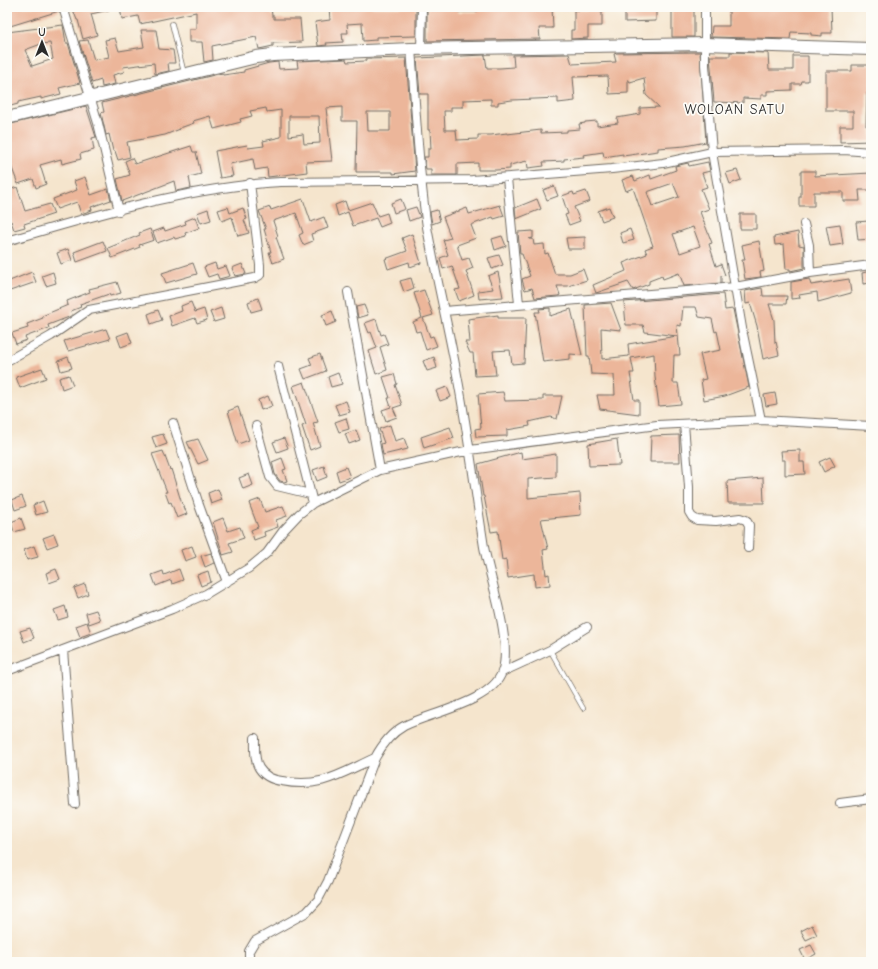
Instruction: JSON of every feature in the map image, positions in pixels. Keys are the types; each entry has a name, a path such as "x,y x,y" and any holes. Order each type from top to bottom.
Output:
{"main road":[{"path":"7,118 256,57 274,55 416,49 705,44 871,49"}],"street":[{"path":"64,7 90,98 118,211"},
{"path":"249,962 249,951 255,941 307,912 318,900 328,881 375,758 382,745 402,727 470,700 488,690 498,681 502,672 504,660 504,640 485,549 458,376 427,227 421,182 416,49 422,7"},
{"path":"705,7 705,44 712,152 743,334 761,420"},
{"path":"7,241 197,191 250,183 421,182 507,178 656,164 712,152 844,150 871,152"},
{"path":"507,178 519,304"},
{"path":"7,361 51,336 89,310 255,278 260,275 250,183"},
{"path":"804,224 809,245 810,272"},
{"path":"444,311 735,287 810,272 871,265"},
{"path":"348,292 380,470"},
{"path":"278,366 313,503"},
{"path":"7,671 172,609 206,594 249,568 267,553 283,531 313,503 380,470 470,450 657,426 761,420 871,426"},
{"path":"173,423 199,504 227,582"},
{"path":"684,424 690,487 690,512 692,517 697,520 716,521 740,518 746,520 749,525 748,548"},
{"path":"256,426 270,477 277,486 310,494"},
{"path":"502,672 550,650 587,627"},
{"path":"63,650 75,804"},
{"path":"255,738 258,767 266,776 279,781 297,784 321,782 375,758"},
{"path":"840,803 871,799"}],"lane":[{"path":"172,24 185,75"},
{"path":"550,650 583,708"}],"building":[{"path":"7,7 58,7 59,11 7,27"},
{"path":"72,7 109,7 109,10 91,14 97,35 83,39 78,20"},
{"path":"120,7 271,7 272,16 274,16 274,19 300,19 302,42 273,43 273,46 259,49 256,37 212,46 213,60 204,62 202,42 189,42 189,29 196,29 196,12 140,24 138,16 122,19"},
{"path":"329,7 416,8 416,36 376,37 376,40 363,41 362,23 347,24 348,33 342,33 343,42 326,43 327,45 318,46 315,22 330,20"},
{"path":"458,7 458,12 477,12 477,7 552,7 553,28 539,28 540,39 427,41 427,8"},
{"path":"625,7 656,7 656,21 625,22"},
{"path":"672,7 694,7 694,37 672,37"},
{"path":"729,7 765,9 765,7 831,7 832,33 822,33 822,36 811,35 811,33 791,32 790,39 711,37 712,26 729,26"},
{"path":"574,10 602,11 602,26 588,26 588,38 571,39 571,30 574,30"},
{"path":"63,25 66,43 68,43 80,83 59,88 61,94 41,99 41,97 18,102 18,104 7,107 7,32","holes":["50,43 53,59 32,66 25,50 41,44"]},
{"path":"141,30 156,30 159,49 173,50 175,63 168,63 169,71 155,74 154,63 123,67 124,72 113,75 115,84 102,87 101,80 92,83 79,41 88,40 94,60 109,57 105,40 115,38 119,51 144,47"},
{"path":"700,52 706,142 685,146 658,148 658,151 623,156 623,154 604,157 603,152 583,155 584,157 564,159 564,161 543,162 544,166 528,168 527,161 510,165 510,169 496,170 478,170 478,163 457,164 457,175 431,175 431,169 426,169 424,157 428,157 428,149 431,149 430,130 428,130 428,94 420,94 417,58 485,55 487,68 500,68 514,67 513,55 569,54 572,64 616,62 614,54","holes":["608,76 609,94 628,93 628,79 630,82 644,78 646,95 659,107 640,108 640,114 617,118 618,123 597,126 597,121 585,122 579,124 580,129 567,130 567,132 541,133 541,130 507,134 478,135 478,139 457,140 456,130 445,130 444,111 451,111 451,107 463,107 463,100 491,99 491,105 498,105 498,102 512,100 558,98 558,103 575,101 573,77"]},
{"path":"730,52 768,53 769,70 793,70 793,56 808,56 808,81 802,81 801,84 792,84 792,90 767,91 767,95 761,95 761,99 743,98 743,103 714,102 710,56 730,56"},
{"path":"406,58 415,171 393,174 393,172 356,172 357,121 342,121 342,107 326,108 332,161 306,162 307,172 268,177 267,168 255,170 253,159 230,164 233,176 220,178 215,151 247,145 248,148 264,146 263,141 281,137 281,110 267,112 266,108 250,111 252,116 240,119 241,122 214,129 210,116 193,121 194,123 165,135 127,142 130,157 118,160 115,151 113,151 109,134 106,135 101,113 104,112 102,103 222,73 223,75 244,72 244,70 269,63 278,62 279,69 298,68 297,61 346,59 347,62 366,61 366,59","holes":["367,112 390,112 390,131 368,131","289,116 319,116 320,143 304,144 303,134 289,136"]},
{"path":"852,65 871,65 871,93 867,93 866,126 871,126 871,141 840,142 840,126 853,126 853,111 826,111 826,71 852,71"},
{"path":"86,106 96,137 92,138 94,150 80,154 81,159 62,164 61,159 40,165 46,184 36,188 33,179 18,184 10,163 7,164 7,125"},
{"path":"191,146 193,152 196,152 201,174 189,177 191,188 176,191 174,181 122,201 117,179 130,175 125,161 132,158 135,164"},
{"path":"708,162 710,171 702,173 707,187 701,189 709,209 700,212 712,243 709,244 716,266 721,264 725,275 721,276 721,283 684,286 679,273 663,279 662,276 649,281 649,284 633,290 628,282 596,293 593,285 626,271 623,263 647,254 645,249 653,246 633,188 626,191 622,180 633,176 635,181 650,175 651,179 676,170 675,166 688,163 689,166","holes":["673,183 679,197 652,206 647,192","693,227 700,246 680,253 673,234"]},
{"path":"737,170 741,180 730,184 726,173"},
{"path":"801,171 815,171 815,176 871,173 871,190 859,190 860,201 843,201 843,192 814,192 814,206 799,206 799,197 801,197"},
{"path":"85,177 91,195 108,189 111,200 91,207 92,210 81,214 77,202 57,209 53,199 77,190 74,181"},
{"path":"554,186 558,196 547,200 543,190"},
{"path":"17,187 25,211 50,204 54,214 24,224 25,227 14,230 11,221 7,223 7,191"},
{"path":"586,191 590,201 574,207 580,221 569,225 565,215 568,214 562,196 573,192 574,195"},
{"path":"303,199 311,222 324,217 328,228 311,234 313,241 303,245 299,235 303,233 296,213 273,221 278,236 276,237 284,259 273,263 264,229 266,229 259,211 270,207 271,210"},
{"path":"401,199 405,209 394,213 391,203"},
{"path":"537,199 541,209 516,219 515,208"},
{"path":"345,201 348,210 372,202 378,216 387,213 390,223 380,227 376,218 353,226 348,212 338,216 335,205"},
{"path":"500,205 504,216 494,219 493,217 471,225 476,238 457,245 462,260 469,258 473,268 466,271 474,295 459,301 455,290 460,289 452,266 443,269 440,258 448,255 443,240 451,238 443,217 467,208 469,214"},
{"path":"228,207 230,213 243,208 247,219 244,220 249,233 238,236 232,217 222,221 218,210"},
{"path":"416,207 420,217 409,221 406,210"},
{"path":"609,207 613,217 602,221 598,211"},
{"path":"208,209 211,220 201,223 197,213"},
{"path":"437,210 440,221 432,224 430,212"},
{"path":"740,214 756,214 756,229 740,229"},
{"path":"195,217 199,228 185,233 186,236 175,239 174,237 157,243 153,232 164,228 165,231 186,224 185,221"},
{"path":"869,221 871,239 858,240 856,222"},
{"path":"840,224 843,244 830,246 826,226"},
{"path":"150,229 154,240 139,245 140,247 112,258 108,248 140,235 139,233"},
{"path":"630,229 634,240 623,243 620,233"},
{"path":"533,231 533,238 529,239 533,239 534,245 544,244 545,254 548,253 555,274 570,274 583,269 587,280 568,286 557,286 560,295 558,296 535,298 532,288 525,290 522,279 530,276 522,254 520,254 518,232"},
{"path":"798,232 799,245 804,246 804,268 790,271 790,269 786,269 784,244 775,245 774,237"},
{"path":"412,234 421,263 410,267 409,262 388,269 385,259 407,251 402,238"},
{"path":"502,236 506,246 495,250 492,239"},
{"path":"585,237 585,249 568,249 566,238"},
{"path":"103,241 107,251 77,262 74,252"},
{"path":"759,241 764,271 760,272 761,277 745,279 742,260 745,260 742,245"},
{"path":"68,249 72,260 61,264 57,253"},
{"path":"499,255 503,265 492,269 488,258"},
{"path":"193,263 197,274 166,283 162,273"},
{"path":"215,263 217,269 226,266 230,276 219,279 217,274 208,277 204,267"},
{"path":"242,264 246,274 235,276 232,268"},
{"path":"871,271 871,283 863,284 862,273"},
{"path":"32,272 36,282 7,292 7,282"},
{"path":"53,272 56,283 46,286 42,276"},
{"path":"498,272 503,297 479,299 478,291 493,289 488,276"},
{"path":"411,278 414,288 404,292 400,281"},
{"path":"809,279 811,285 849,279 851,293 818,302 817,292 799,295 800,298 791,299 791,282"},
{"path":"117,282 121,293 110,296 109,294 80,304 81,307 71,311 72,315 69,317 48,325 49,328 25,337 27,340 16,344 12,333 28,328 27,324 43,318 42,316 68,305 67,301 90,292 89,289"},
{"path":"762,288 763,296 787,296 786,304 769,304 774,320 775,343 776,342 779,355 763,359 757,326 750,303 746,304 745,291"},
{"path":"424,290 433,315 423,318 430,337 433,336 437,346 426,350 420,331 416,332 413,322 422,318 414,293"},
{"path":"723,294 725,310 733,309 749,387 725,396 704,400 701,380 706,379 700,354 721,350 717,331 715,332 712,319 699,317 696,307 683,307 681,326 677,325 680,355 674,355 673,383 678,383 681,404 659,406 655,377 654,354 631,358 634,373 630,373 634,400 639,400 639,414 600,409 597,395 615,395 614,375 591,374 589,356 587,356 585,305 611,303 621,330 601,328 602,359 629,356 628,344 677,336 645,332 643,325 626,325 624,302"},
{"path":"258,298 262,309 251,312 248,302"},
{"path":"191,302 195,312 204,309 207,320 197,323 195,318 172,326 169,316 182,311 181,306"},
{"path":"364,305 368,315 358,318 356,307"},
{"path":"221,308 224,319 214,322 210,312"},
{"path":"550,308 550,316 571,309 582,355 570,354 570,359 543,362 535,312 540,312 539,309"},
{"path":"158,310 162,320 151,324 148,314"},
{"path":"332,311 336,322 326,326 322,315"},
{"path":"498,315 498,318 526,318 524,363 512,364 510,350 493,351 496,375 475,376 473,353 470,353 465,342 470,342 468,319"},
{"path":"376,319 381,335 384,334 388,344 380,347 387,370 376,374 369,351 377,348 371,332 369,333 365,323"},
{"path":"106,329 110,339 68,351 64,341"},
{"path":"128,332 132,343 121,347 117,336"},
{"path":"320,354 326,371 305,379 301,369 312,365 309,358"},
{"path":"68,357 72,368 61,371 58,361"},
{"path":"434,357 437,368 427,371 423,361"},
{"path":"42,368 46,378 20,388 16,377"},
{"path":"338,373 342,384 331,387 328,377"},
{"path":"394,374 397,384 395,385 402,405 393,408 397,417 386,421 382,410 391,407 388,398 390,398 383,377"},
{"path":"69,375 73,385 62,389 59,378"},
{"path":"304,382 318,422 313,423 320,446 310,450 302,426 306,425 293,386"},
{"path":"447,387 451,397 440,401 436,391"},
{"path":"503,392 505,401 543,400 543,396 562,396 557,419 551,417 529,422 530,426 507,430 507,436 476,437 475,429 481,428 478,394"},
{"path":"775,393 777,404 766,406 764,395"},
{"path":"268,396 272,406 261,410 258,400"},
{"path":"346,401 350,412 339,415 335,405"},
{"path":"238,407 249,440 238,444 228,411"},
{"path":"346,418 349,429 339,432 335,422"},
{"path":"390,425 395,441 404,438 408,449 383,455 381,444 384,443 379,429"},
{"path":"450,427 454,438 424,448 421,437"},
{"path":"356,430 360,440 349,444 345,434"},
{"path":"163,434 167,444 156,448 152,437"},
{"path":"679,435 680,462 650,462 651,436"},
{"path":"284,438 288,448 277,452 273,442"},
{"path":"198,439 208,460 198,464 187,442"},
{"path":"617,439 620,465 589,466 588,444"},
{"path":"800,450 800,462 804,462 805,474 785,475 785,460 782,460 781,451"},
{"path":"163,451 187,514 177,518 171,502 169,503 165,492 167,492 152,454"},
{"path":"521,452 522,459 556,454 556,477 528,479 528,498 580,493 581,515 541,519 548,549 543,550 546,575 549,574 550,585 535,587 534,574 508,578 506,559 502,560 498,531 491,532 483,496 478,464"},
{"path":"830,457 835,466 824,472 819,462"},
{"path":"282,458 286,469 283,470 287,481 284,482 280,481 275,474 272,462"},
{"path":"324,466 327,477 317,481 313,470"},
{"path":"346,467 350,477 339,481 336,471"},
{"path":"249,474 253,485 243,489 239,478"},
{"path":"763,478 764,503 728,503 727,481"},
{"path":"218,489 222,500 211,504 208,493"},
{"path":"22,496 26,506 15,510 12,500"},
{"path":"260,499 265,512 283,506 287,516 276,520 278,527 264,532 265,536 254,540 251,530 258,527 249,503"},
{"path":"43,501 47,512 36,515 33,505"},
{"path":"21,518 25,529 14,532 11,522"},
{"path":"223,518 228,531 240,527 244,538 229,543 233,552 223,555 213,522"},
{"path":"54,534 58,544 47,548 43,538"},
{"path":"34,546 38,557 27,560 24,550"},
{"path":"192,546 196,557 185,561 181,550"},
{"path":"211,553 214,563 205,567 201,556"},
{"path":"56,569 60,579 49,583 46,573"},
{"path":"179,569 183,580 172,584 171,580 156,586 152,575 163,571 164,575"},
{"path":"208,571 211,582 201,586 197,575"},
{"path":"85,584 88,594 78,598 74,588"},
{"path":"65,606 68,617 58,620 54,610"},
{"path":"96,610 100,620 89,624 86,613"},
{"path":"87,622 91,633 80,637 76,626"},
{"path":"30,628 34,638 24,642 20,631"},
{"path":"812,925 817,935 806,940 801,931"},
{"path":"811,945 816,954 805,960 800,950"}],"district":[{"name":"WOLOAN SATU","path":"735,109"}]}
